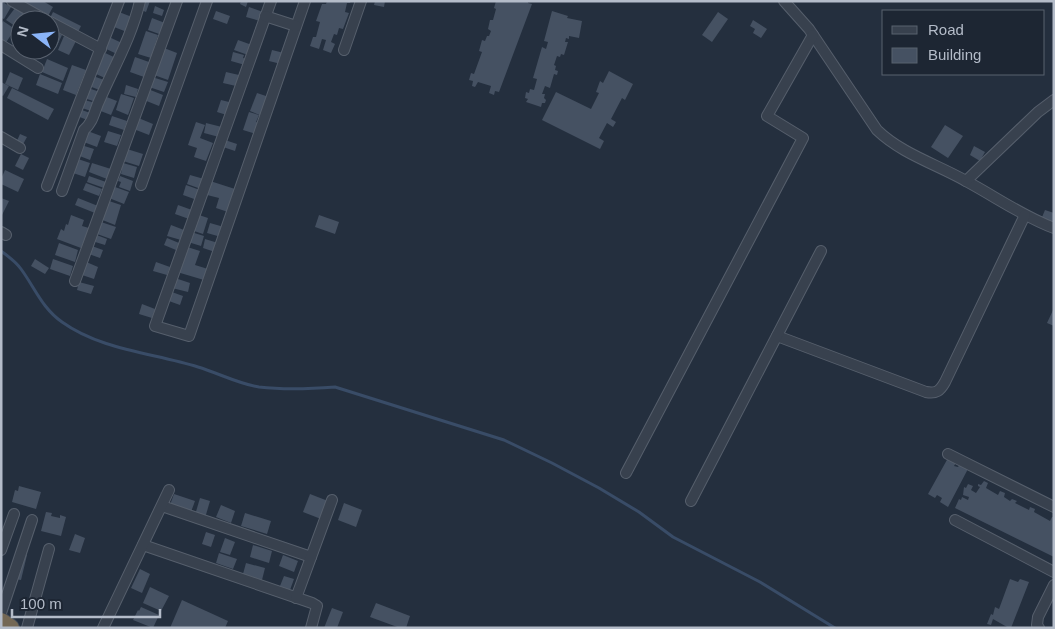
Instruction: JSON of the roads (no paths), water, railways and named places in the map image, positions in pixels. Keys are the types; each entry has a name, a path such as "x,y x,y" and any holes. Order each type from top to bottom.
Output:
{"highway":[{"path":"1,622 10,628"}],"street":[{"path":"12,1 28,10"},
{"path":"47,186 119,1"},
{"path":"62,192 84,130 91,123 99,101 118,63 140,1"},
{"path":"74,281 177,1"},
{"path":"141,185 207,1"},
{"path":"271,1 155,326 189,336 305,1"},
{"path":"344,50 361,1"},
{"path":"784,1 813,35 882,134 897,146 966,180 1025,215 1054,228"},
{"path":"265,16 296,26"},
{"path":"60,27 101,49"},
{"path":"626,473 803,138 767,116 813,35"},
{"path":"1,46 38,68"},
{"path":"966,180 1038,112 1054,100"},
{"path":"1,137 20,148"},
{"path":"777,336 934,394 940,390 945,382 1025,215"},
{"path":"691,501 821,251"},
{"path":"948,454 1054,507"},
{"path":"103,628 169,490"},
{"path":"296,598 332,500"},
{"path":"162,506 311,557"},
{"path":"1,550 14,514"},
{"path":"1,613 32,520"},
{"path":"955,520 1054,572"},
{"path":"143,545 312,603 317,606 311,628"},
{"path":"26,628 49,549"},
{"path":"1039,628 1037,625 1038,617 1054,585"}],"waterway":[{"path":"1,251 19,266 44,304 55,316 62,322 93,339 128,350 198,367 251,386 287,389 335,387 504,440 599,488 639,512 673,537 760,582 835,628"}]}
